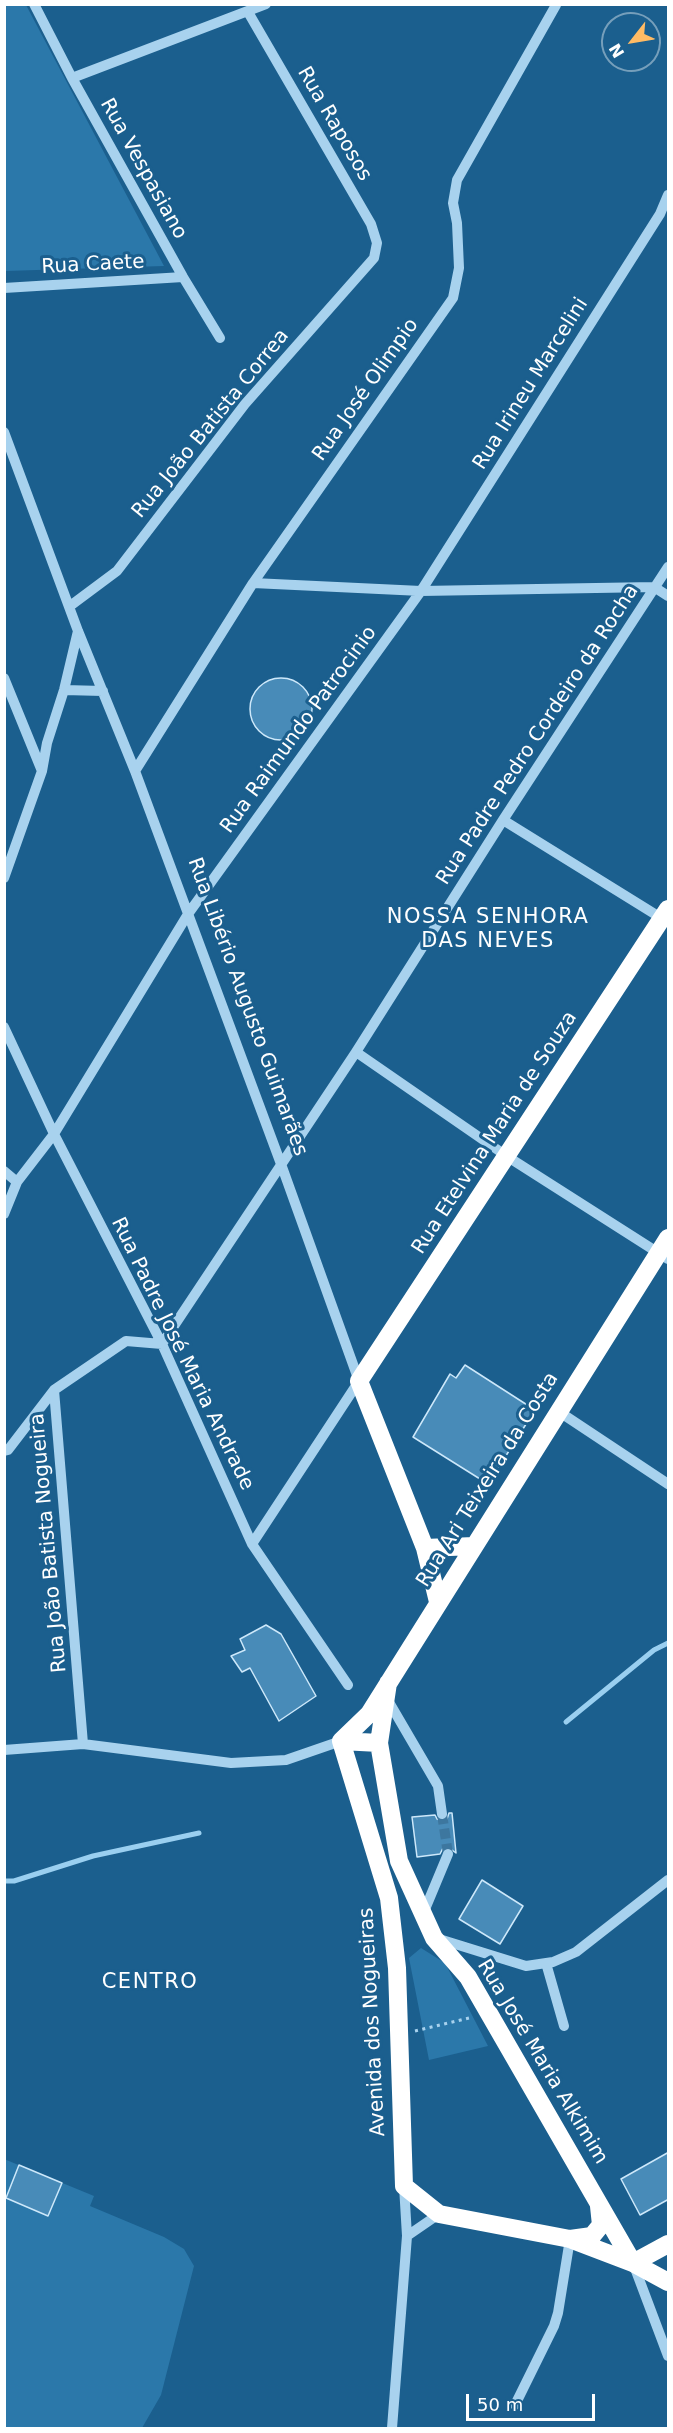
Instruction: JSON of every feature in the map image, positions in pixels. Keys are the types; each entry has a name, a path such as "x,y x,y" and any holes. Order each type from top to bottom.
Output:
{"highway":[{"name":"Rua Etelvina Maria de Souza","path":"359,1382 666,917"},
{"name":"Rua Ari Teixeira da Costa","path":"341,1741 368,1715 387,1690 438,1602 558,1411 665,1250"},
{"name":"Rua Libério Augusto Guimarães","path":"359,1382 425,1548 438,1602"},
{"path":"425,1548 474,1546"},
{"name":"Rua José Maria Alkimim","path":"387,1690 379,1743 399,1861 434,1938 468,1977 633,2263"},
{"path":"341,1741 379,1743"},
{"name":"Avenida dos Nogueiras","path":"341,1741 389,1898 397,1968 404,2186"},
{"path":"404,2186 439,2214 570,2239 633,2263 669,2282"},
{"path":"570,2239 592,2236 601,2225 599,2201"},
{"path":"633,2263 669,2244"}],"street":[{"name":"Rua Vespasiano","path":"34,4 72,78 183,278 220,338"},
{"path":"72,78 266,4"},
{"name":"Rua José Olimpio","path":"135,771 253,583 453,298 459,268 457,223 453,203 457,180 556,5"},
{"name":"Rua Raposos","path":"248,12 371,224 377,243 374,258"},
{"name":"Rua Irineu Marcelini","path":"421,591 664,214 669,195"},
{"name":"Rua João Batista Correa","path":"70,606 117,571 245,404 374,258"},
{"name":"Rua Caete","path":"4,288 183,278"},
{"name":"Rua Libério Augusto Guimarães","path":"4,432 78,630 135,771 281,1164 359,1382"},
{"name":"Rua Padre Pedro Cordeiro da Rocha","path":"162,1344 356,1052 503,820 669,567"},
{"path":"253,583 421,591 654,587 669,596"},
{"name":"Rua Raimundo Patrocinio","path":"4,1214 17,1182 54,1134 188,914 421,591"},
{"path":"4,878 42,771 47,743 64,690 78,630"},
{"path":"4,678 42,771"},
{"path":"64,690 103,691"},
{"path":"503,820 666,917"},
{"name":"Rua Padre José Maria Andrade","path":"4,1027 54,1134 162,1344 252,1544 348,1685"},
{"path":"356,1052 508,1157 665,1250"},
{"path":"4,1171 17,1182"},
{"name":"Rua João Batista Nogueira","path":"83,1744 54,1390 126,1341 162,1344"},
{"path":"252,1544 359,1382"},
{"path":"4,1451 8,1450 54,1390"},
{"path":"558,1411 669,1484"},
{"path":"387,1690 438,1786 442,1814"},
{"path":"4,1749 83,1744 231,1762 286,1760 341,1741"},
{"path":"423,1914 448,1854"},
{"path":"434,1938 526,1966 546,1963 576,1952 669,1880"},
{"path":"546,1963 564,2026"},
{"name":"Avenida dos Nogueiras","path":"392,2428 406,2236 404,2186"},
{"path":"406,2236 439,2214"},
{"path":"515,2405 554,2326 570,2239"},
{"name":"Rua José Maria Alkimim","path":"633,2263 669,2356"}],"path":[{"path":"399,2035 489,2013"}],"shaded area":[{"path":"4,5 26,5 164,266 5,271"},
{"path":"421,1948 445,1963 488,2046 429,2060 409,1958"},
{"path":"4,2159 94,2196 90,2206 164,2237 184,2249 194,2266 161,2395 142,2428 5,2428"}],"building":[{"path":"281,678 293,680 303,687 310,697 312,709 310,721 303,731 293,738 281,740 269,738 259,731 252,721 250,709 252,697 259,687 269,680"},
{"path":"465,1365 535,1410 488,1484 413,1437 450,1374 456,1378"},
{"path":"266,1625 281,1634 316,1696 279,1721 250,1668 242,1672 231,1656 245,1650 240,1639"},
{"path":"449,1813 452,1813 456,1853 448,1847 443,1848 440,1854 417,1857 412,1817 435,1815 442,1821 447,1819"},
{"path":"482,1880 523,1906 500,1944 459,1919"},
{"path":"669,2152 669,2199 640,2215 621,2179"},
{"path":"19,2165 62,2183 48,2216 6,2198"}],"waterway":[{"path":"566,1722 654,1650 668,1643"},
{"path":"4,1881 14,1881 93,1856 199,1833"}],"tunnel":[{"path":"442,1814 448,1854"}],"district":[{"name":"NOSSA SENHORA DAS NEVES","path":"488,930"},
{"name":"CENTRO","path":"150,1983"}]}
